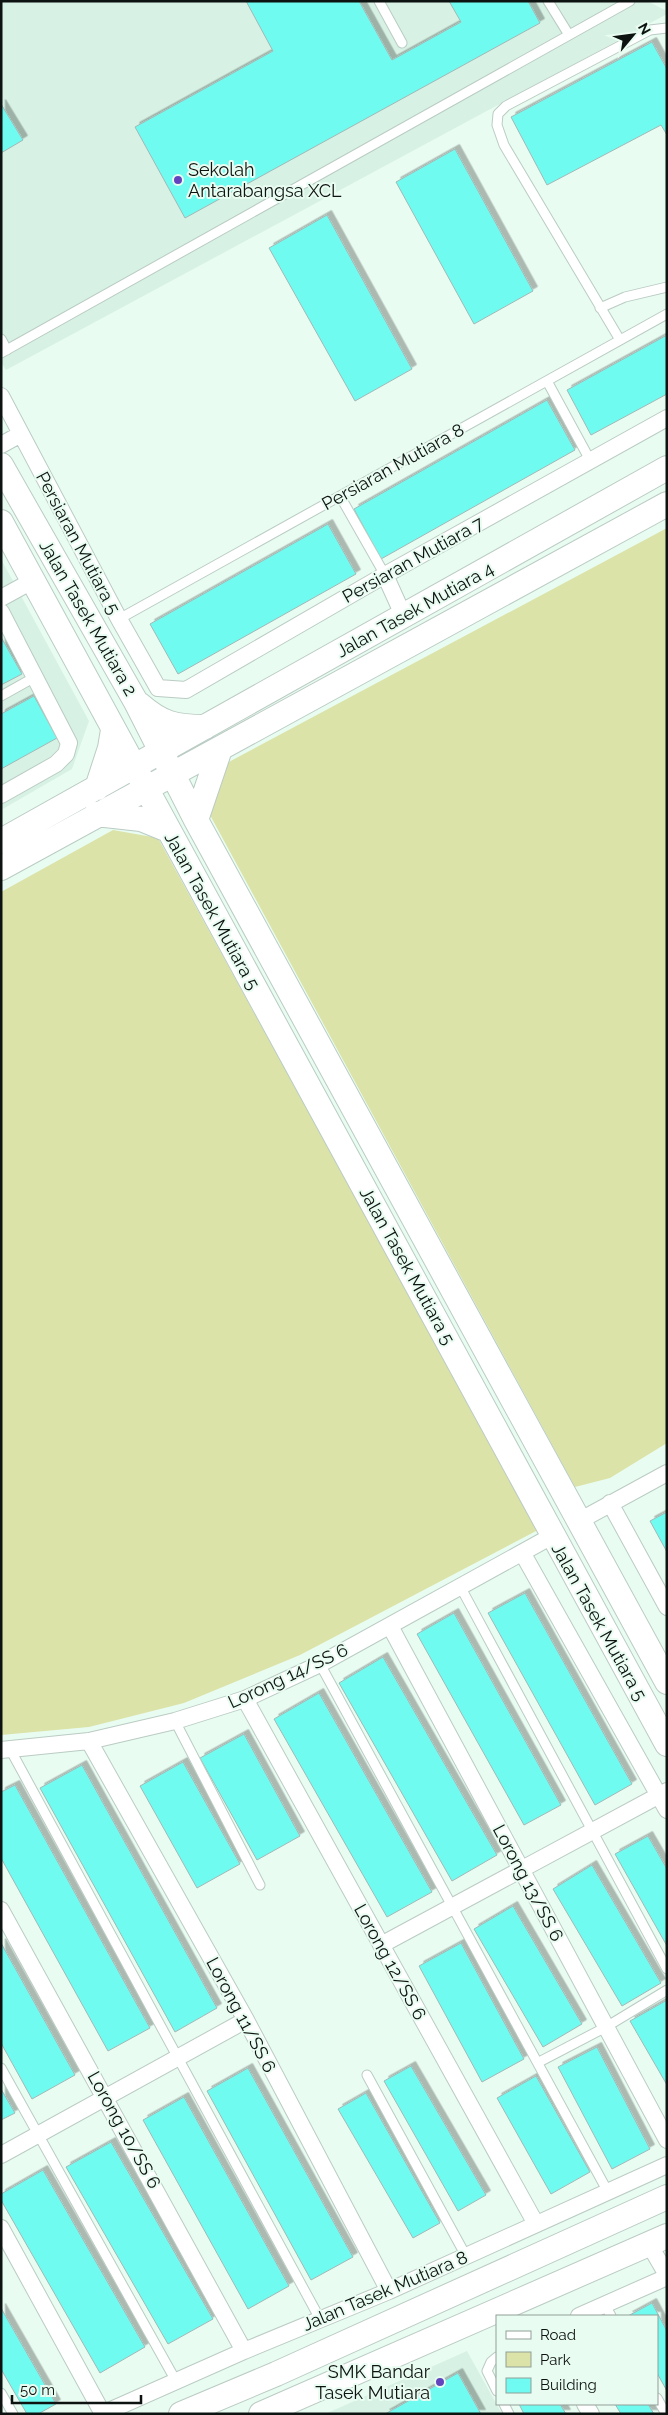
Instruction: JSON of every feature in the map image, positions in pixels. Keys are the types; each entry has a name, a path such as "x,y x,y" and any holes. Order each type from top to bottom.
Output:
{"street":[{"name":"Persiaran Mutiara 5","path":"1,396 119,619 158,688"},
{"name":"Persiaran Mutiara 7","path":"158,688 186,690 384,575 667,418"},
{"path":"1,445 21,434"},
{"name":"Jalan Tasek Mutiara 2","path":"1,465 136,702 168,762"},
{"name":"Jalan Tasek Mutiara 4","path":"168,762 205,727 667,468"},
{"path":"602,504 617,532"},
{"name":"Jalan Tasek Mutiara 4","path":"168,762 220,749 667,504"},
{"name":"Jalan Tasek Mutiara 2","path":"1,522 146,788"},
{"path":"384,575 404,617"},
{"path":"1,598 34,580"},
{"path":"1,612 69,742 66,754 56,764 1,795"},
{"path":"136,702 154,718 169,724 184,727 205,727"},
{"path":"97,788 110,748 113,730"},
{"path":"196,820 220,749"},
{"path":"1,841 134,767 168,762"},
{"path":"1,868 146,788 168,762"},
{"name":"Jalan Tasek Mutiara 5","path":"168,762 196,820 667,1682"},
{"name":"Jalan Tasek Mutiara 5","path":"146,788 667,1744"},
{"path":"96,814 141,818 168,830"},
{"path":"439,1323 461,1308"},
{"path":"579,1520 667,1472"},
{"path":"610,1503 667,1607"},
{"name":"Lorong 14/SS 6","path":"6,1750 89,1741 175,1721 245,1699 320,1664 523,1554 552,1536"},
{"name":"Jalan Tasek Mutiara 5","path":"523,1554 664,1793 667,1810"},
{"name":"Lorong 13/SS 6","path":"390,1626 667,2140"},
{"name":"Lorong 12/SS 6","path":"245,1699 536,2224"},
{"name":"Lorong 11/SS 6","path":"89,1741 246,2020 389,2291"},
{"path":"381,1945 664,1793"},
{"name":"Lorong 10/SS 6","path":"1,1910 106,2097 244,2351"},
{"path":"1,2155 246,2020"},
{"name":"Jalan Tasek Mutiara 8","path":"103,2414 244,2351 389,2291 667,2165"},
{"name":"Jalan Tasek Mutiara 8","path":"181,2414 276,2374 667,2197"},
{"path":"1,2228 103,2414"},
{"path":"261,2414 658,2240 667,2276 608,2310 585,2315"},
{"path":"276,2374 290,2402"}],"lane":[{"path":"379,1 402,43"},
{"path":"548,1 569,35"},
{"path":"1,339 4,351 630,1"},
{"path":"620,340 504,145 497,125 498,114 506,106 650,30 667,28"},
{"path":"600,308 625,297 667,287"},
{"name":"Persiaran Mutiara 8","path":"119,619 667,314"},
{"path":"547,381 590,460"},
{"path":"340,496 384,575"},
{"path":"1,696 35,677"},
{"path":"461,1588 667,1969"},
{"path":"320,1664 539,2062 608,2192"},
{"path":"175,1721 260,1885"},
{"path":"6,1750 320,2319"},
{"path":"539,2062 667,1990"},
{"path":"1,2068 176,2381"},
{"path":"367,2075 466,2256"},
{"path":"496,2358 491,2362 487,2371 496,2389"},
{"path":"1,2393 12,2414"},
{"path":"658,2400 666,2414"}],"shaded area":[{"name":"Sekolah Antarabangsa XCL","path":"1,1 647,1 667,11 667,14 6,370 1,362"},
{"path":"1,559 89,721 72,769 1,810"},
{"name":"SMK Bandar Tasek Mutiara","path":"467,2351 502,2414 325,2414"}],"green space":[{"path":"667,528 667,1443 610,1478 575,1487 210,815 225,764"},
{"path":"113,830 158,838 538,1530 300,1655 184,1703 89,1727 1,1735 1,892"}],"building":[{"path":"246,1 359,1 392,60 461,22 449,1 528,1 540,23 185,218 135,127 273,51"},
{"path":"652,42 667,69 667,135 661,125 547,185 511,117"},
{"path":"1,104 23,140 1,153"},
{"path":"455,149 533,291 474,324 396,182"},
{"path":"327,215 412,369 355,401 269,248"},
{"path":"667,335 667,394 591,435 567,390"},
{"path":"547,400 575,450 381,559 354,509"},
{"path":"328,524 356,574 178,674 150,624"},
{"path":"1,637 22,674 1,685"},
{"path":"34,696 57,738 1,769 1,714"},
{"path":"667,1512 667,1552 650,1521"},
{"path":"525,1593 632,1784 595,1805 488,1613"},
{"path":"454,1613 561,1805 524,1825 417,1634"},
{"path":"383,1657 497,1855 452,1881 339,1683"},
{"path":"319,1693 432,1892 387,1917 274,1719"},
{"path":"244,1734 300,1836 257,1860 200,1758"},
{"path":"183,1762 240,1864 197,1888 140,1786"},
{"path":"82,1765 217,2008 175,2032 40,1788"},
{"path":"15,1785 150,2028 108,2051 1,1858 1,1792"},
{"path":"648,1836 667,1869 667,1946 615,1854"},
{"path":"592,1865 661,1983 622,2006 553,1889"},
{"path":"513,1906 582,2024 543,2047 474,1929"},
{"path":"1,1943 75,2075 32,2099 1,2043"},
{"path":"461,1943 524,2059 482,2082 419,1966"},
{"path":"667,2000 667,2085 630,2021"},
{"path":"597,2047 650,2149 612,2169 558,2067"},
{"path":"411,2066 486,2195 458,2211 384,2081"},
{"path":"248,2068 353,2257 311,2280 207,2091"},
{"path":"536,2076 590,2172 551,2194 497,2098"},
{"path":"1,2089 15,2113 1,2120"},
{"path":"366,2093 440,2223 413,2238 338,2109"},
{"path":"184,2097 289,2286 248,2309 143,2120"},
{"path":"111,2142 213,2319 168,2344 66,2167"},
{"path":"43,2170 145,2347 100,2373 1,2200 1,2194"},
{"path":"652,2303 667,2331 667,2391 658,2375 658,2315 630,2315"},
{"path":"1,2308 56,2404 38,2414 27,2414 1,2369"},
{"path":"458,2373 481,2414 385,2414"},
{"path":"520,2405 561,2405 566,2414 524,2414"},
{"path":"616,2405 649,2405 654,2414 621,2414"}],"place":[{"name":"Sekolah Antarabangsa XCL","path":"178,180"},
{"name":"SMK Bandar Tasek Mutiara","path":"440,2382"}]}
